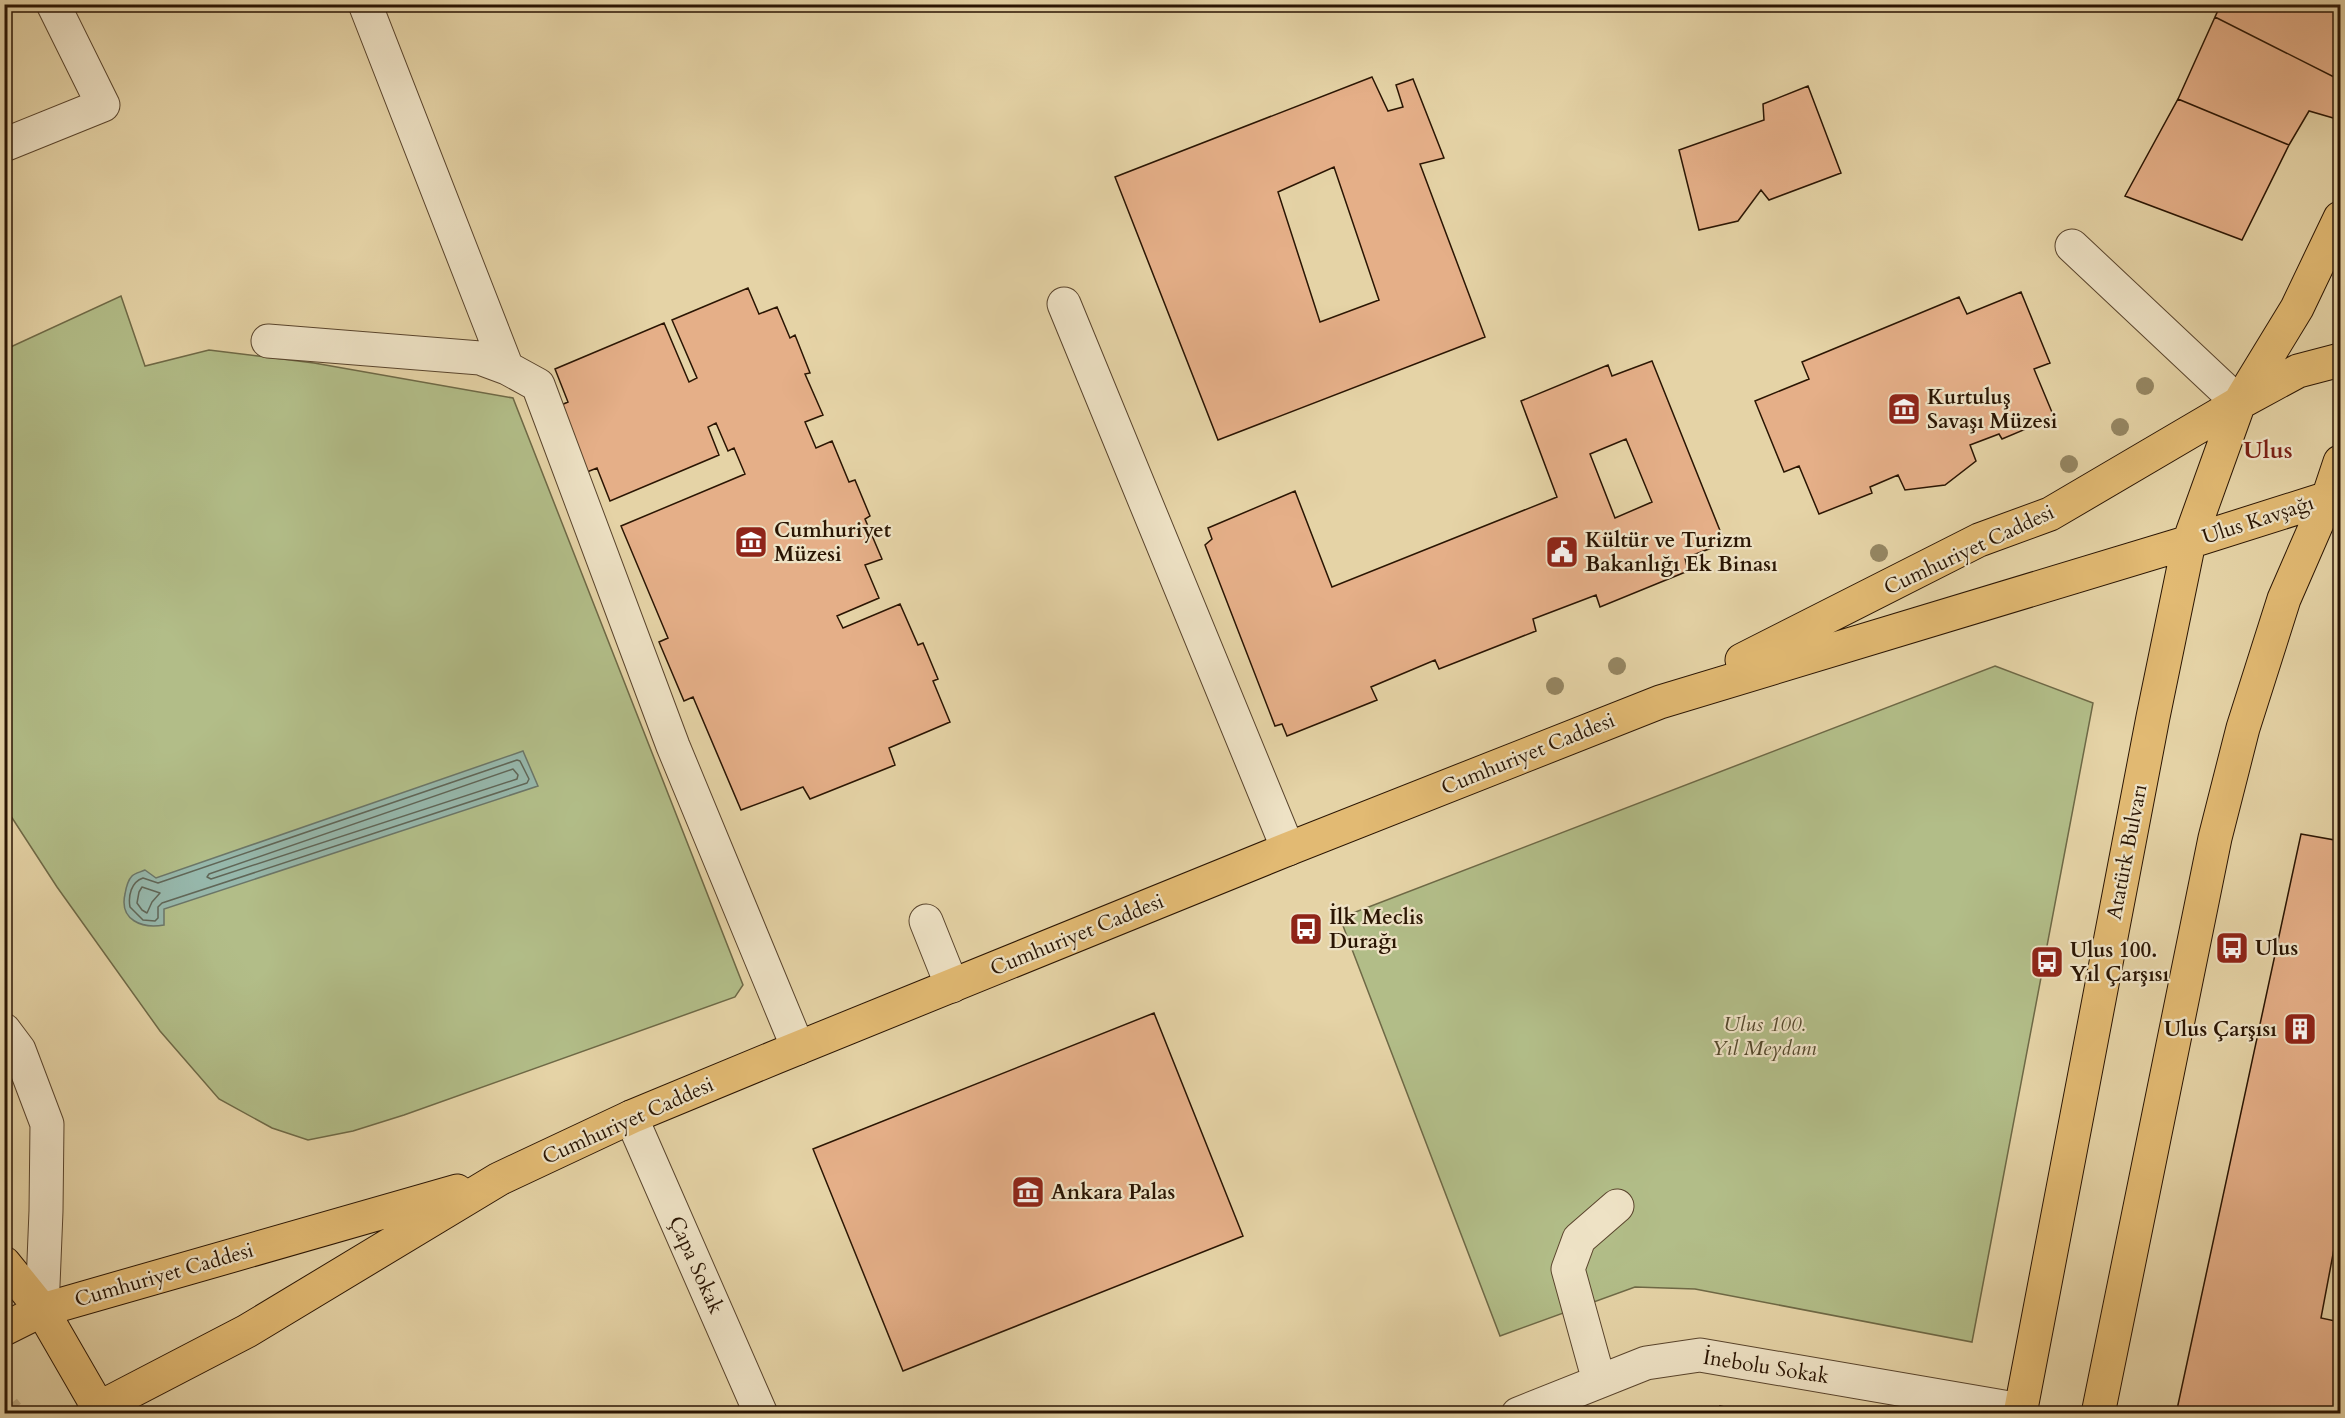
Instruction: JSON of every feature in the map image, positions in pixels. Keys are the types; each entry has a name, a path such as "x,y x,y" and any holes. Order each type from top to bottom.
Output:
{"main road":[{"name":"Atatürk Bulvarı","path":"2021,1412 2152,717 2189,542 2240,403 2297,308 2340,218"},
{"path":"2240,403 2298,370 2340,360"},
{"name":"Cumhuriyet Caddesi","path":"1660,702 1979,540 2050,514 2240,403"},
{"path":"2098,1413 2217,828 2243,728 2284,599 2334,494 2340,462"},
{"name":"Ulus Kavşağı","path":"2189,542 2334,494"},
{"name":"Cumhuriyet Caddesi","path":"98,1412 247,1331 499,1179 631,1117 1288,849 1660,702 2189,542"},
{"name":"Cumhuriyet Caddesi","path":"4,1329 42,1311 499,1179"},
{"path":"4,1263 42,1311 98,1412"}],"street":[{"path":"4,145 103,105 53,4"},
{"path":"365,4 507,368"},
{"path":"2072,246 2240,403"},
{"path":"1065,304 1288,849"},
{"path":"268,341 480,358 507,368 538,385 673,746 798,1048"},
{"path":"926,921 952,986"},
{"path":"4,1030 19,1050 47,1124 42,1311"},
{"name":"Çapa Sokak","path":"631,1117 761,1413"},
{"path":"1599,1381 1568,1269 1579,1239 1617,1206"},
{"name":"İnebolu Sokak","path":"1518,1413 1646,1363 1700,1355 2021,1412"}],"green space":[{"path":"121,296 145,366 209,350 314,363 513,398 743,985 735,997 404,1115 353,1131 308,1140 272,1128 219,1099 160,1031 57,887 5,807 4,350"},
{"name":"Ulus 100. Yıl Meydanı","path":"1995,666 2093,703 1972,1342 1695,1289 1635,1287 1500,1336 1340,918"}],"water":[{"path":"523,751 538,786 164,909 164,925 140,924 134,921 125,910 127,887 136,873 145,870 156,878"}],"building":[{"path":"2221,4 2340,4 2340,80 2215,17"},
{"path":"2215,17 2340,80 2340,120 2309,111 2289,145 2178,99"},
{"path":"1372,77 1388,111 1403,107 1396,85 1413,79 1444,158 1420,164 1485,337 1218,440 1115,177","holes":["1334,167 1379,300 1320,322 1278,192"]},
{"path":"1808,86 1841,173 1769,200 1761,190 1738,221 1699,230 1679,150 1764,120 1763,104"},
{"path":"2178,99 2289,145 2242,240 2125,196"},
{"name":"Cumhuriyet Müzesi","path":"748,288 759,314 777,307 790,338 795,335 810,373 805,374 823,415 805,422 816,448 832,441 849,482 855,480 870,516 865,519 882,559 865,565 879,598 837,616 843,628 900,604 918,645 923,643 938,679 933,681 950,722 889,748 895,765 810,799 803,787 741,810 693,697 684,701 659,642 668,638 621,526 745,474 734,448 728,451 716,423 708,427 719,455 610,501 597,468 587,472 559,406 568,402 555,369 664,323 689,382 697,378 672,320"},
{"name":"Kurtuluş Savaşı Müzesi","path":"2021,292 2050,363 2034,369 2054,417 2002,439 1999,434 1970,445 1976,461 1945,485 1905,490 1898,475 1870,487 1872,493 1819,514 1799,466 1784,472 1755,401 1809,379 1802,362 1959,297 1967,314"},
{"name":"Kültür ve Turizm Bakanlığı Ek Binası","path":"1652,361 1725,543 1685,558 1688,571 1600,607 1596,595 1533,619 1536,631 1439,669 1435,660 1371,687 1377,700 1287,736 1282,724 1275,726 1205,545 1212,539 1208,528 1295,491 1332,587 1557,497 1521,401 1608,365 1612,376","holes":["1626,439 1652,502 1615,518 1590,454"]},
{"name":"Ulus Çarşısı","path":"2301,834 2340,841 2340,1217 2321,1318 2340,1322 2340,1414 2176,1414"},
{"name":"Ankara Palas","path":"1154,1013 1243,1236 903,1371 813,1149"},
{"path":"1720,1406 1757,1414 1719,1414"},
{"path":"1662,1409 1685,1411 1706,1414 1636,1414"}],"tunnel":[{"path":"4,1409 8,1414"}],"place":[{"name":"Kurtuluş Savaşı Müzesi","path":"1904,409"},
{"name":"Cumhuriyet Müzesi","path":"751,542"},
{"name":"Kültür ve Turizm Bakanlığı Ek Binası","path":"1562,552"},
{"name":"İlk Meclis Durağı","path":"1306,929"},
{"name":"Ulus","path":"2232,948"},
{"name":"Ulus 100. Yıl Çarşısı","path":"2047,962"},
{"name":"Ulus Çarşısı","path":"2300,1029"},
{"name":"Ankara Palas","path":"1028,1192"}],"district":[{"name":"Ulus","path":"2268,450"}]}
